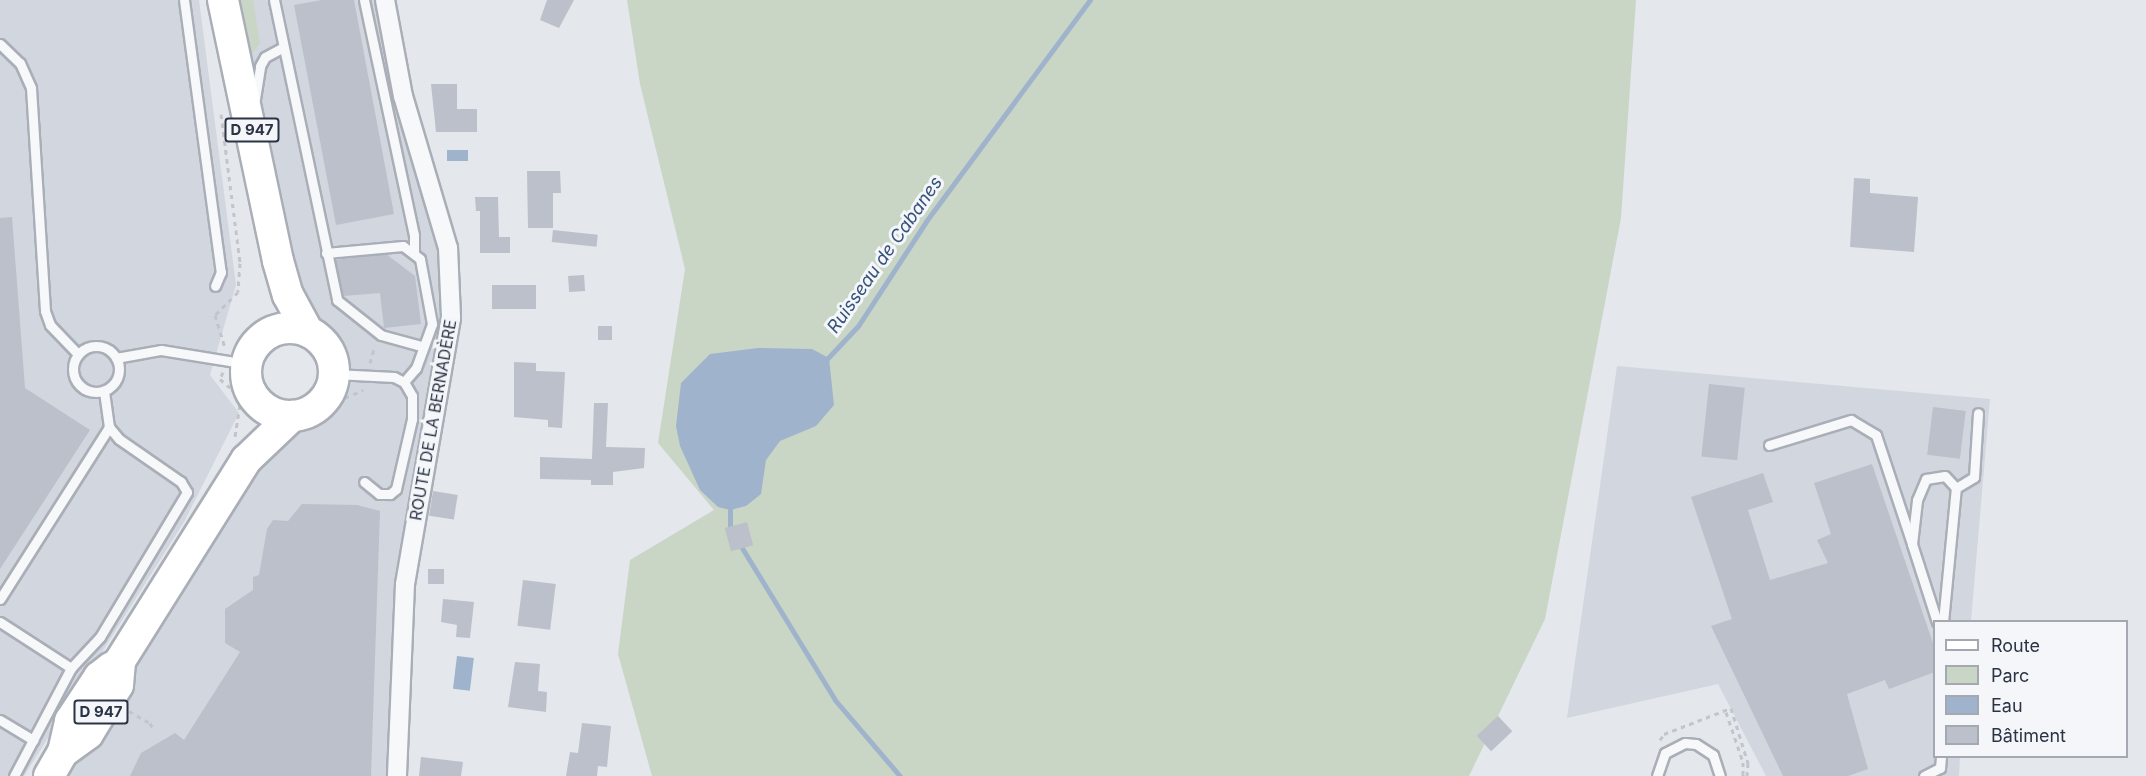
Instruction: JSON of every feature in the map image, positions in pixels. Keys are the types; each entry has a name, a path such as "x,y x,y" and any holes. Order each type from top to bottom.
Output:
{"main road":[{"name":"D 947","path":"223,0 278,261 288,295 308,332"},
{"name":"D 947","path":"267,334 278,261"},
{"path":"287,328 308,332 328,349 334,374 325,398 310,410 292,416 269,410 259,403 248,385 237,363 267,334 287,328"},
{"name":"D 947","path":"56,764 88,734 118,685 120,661 239,452 259,403"},
{"name":"D 947","path":"239,452 292,416"}],"street":[{"name":"ROUTE DE LA BERNADÈRE","path":"385,0 403,96 448,248 452,318 405,584 397,776"}],"lane":[{"path":"184,0 220,272 215,286"},
{"path":"274,0 282,48 337,300 381,335 421,346"},
{"path":"364,0 414,235 414,251 426,281 432,324 421,346 416,368 404,382"},
{"path":"0,44 20,63 31,88 45,311 50,325 78,354"},
{"path":"251,126 260,66 273,51 282,48"},
{"path":"326,253 403,246 414,251"},
{"path":"116,358 118,373 104,390 89,391 77,382 73,368 78,354 98,346 116,358 162,350 237,363"},
{"path":"334,374 382,375 404,382 412,396 412,419 396,489 390,494 379,494 364,482"},
{"path":"14,776 71,668 100,637 187,492 182,482 118,439 109,427 104,390"},
{"path":"1956,488 1974,477 1978,413"},
{"path":"1769,445 1851,420 1876,435 1937,620"},
{"path":"0,599 109,427"},
{"path":"1912,544 1917,500 1926,479 1945,476 1956,488 1943,620"},
{"path":"0,622 71,668"},
{"path":"0,720 33,740"},
{"path":"1657,776 1665,753 1685,743 1696,744 1713,755 1720,776"},
{"path":"1924,776 1940,768 1941,758"}],"path":[{"path":"219,103 240,263 238,292 215,315 237,363 220,379 237,396 241,415 239,452"},
{"path":"1731,708 1748,763 1745,776"},
{"path":"1726,712 1743,762 1745,776"}],"shaded area":[{"path":"0,0 199,0 236,285 210,375 239,413 184,522 24,776 0,776"},
{"path":"223,0 385,0 432,182 451,317 415,523 397,776 49,776 226,494 305,413 325,398 331,387 332,361 319,339 308,332"},
{"path":"1617,366 1990,399 1971,620 1933,620 1933,758 1960,758 1959,776 1766,776 1718,684 1567,718"}],"green space":[{"path":"234,0 253,0 260,43 251,55 246,55"},
{"path":"627,0 1636,0 1621,218 1545,619 1469,776 652,776 618,654 630,560 714,510 658,443 685,269 640,84"}],"water":[{"path":"447,150 468,150 468,161 447,161"},
{"path":"758,348 812,349 829,358 834,405 816,426 780,441 766,460 761,494 746,506 730,510 718,507 700,490 680,446 676,426 681,383 710,354"},
{"path":"457,656 474,658 470,691 453,689"}],"building":[{"path":"322,0 354,0 394,214 336,225 294,5"},
{"path":"547,0 574,0 559,28 540,20"},
{"path":"431,84 457,84 457,109 477,109 477,132 436,132"},
{"path":"527,171 560,171 561,193 553,193 553,228 528,228"},
{"path":"1854,178 1870,179 1870,193 1918,197 1914,252 1850,247"},
{"path":"475,197 498,197 499,237 510,237 510,253 480,253 480,211 476,211"},
{"path":"12,217 25,388 90,430 0,569 0,218"},
{"path":"553,230 598,235 596,247 552,242"},
{"path":"386,254 415,276 421,324 384,328 380,293 343,296 335,260"},
{"path":"584,275 585,291 569,292 568,276"},
{"path":"492,285 536,285 536,309 492,309"},
{"path":"598,326 612,326 612,340 598,340"},
{"path":"514,362 536,363 536,371 565,372 562,428 548,427 548,420 514,417"},
{"path":"1709,384 1745,388 1737,460 1701,457"},
{"path":"594,403 608,403 606,447 645,448 644,468 613,472 613,485 591,485 591,480 540,479 540,457 592,459"},
{"path":"1933,407 1966,411 1960,459 1927,455"},
{"path":"1872,464 1933,643 1933,673 1889,689 1885,680 1847,694 1868,769 1848,776 1783,776 1711,626 1732,619 1691,497 1763,473 1773,502 1748,510 1770,580 1828,563 1817,540 1831,534 1814,483"},
{"path":"433,491 458,495 454,520 429,516"},
{"path":"302,504 357,505 380,511 371,776 130,776 141,753 175,733 184,740 240,652 225,643 225,609 253,590 253,577 259,575 267,529 273,520 288,521"},
{"path":"747,522 753,545 731,551 725,528"},
{"path":"428,569 444,569 444,584 428,584"},
{"path":"523,580 556,584 550,630 517,626"},
{"path":"443,599 474,602 470,638 456,637 457,625 441,622"},
{"path":"515,662 540,664 538,691 547,692 546,712 508,707"},
{"path":"1498,716 1512,731 1491,751 1477,736"},
{"path":"582,723 611,726 607,767 598,766 597,776 566,776 570,752 578,753"},
{"path":"421,757 463,762 461,776 419,776"}],"waterway":[{"name":"Ruisseau de Cabanes","path":"825,361 858,326 927,220 1090,0"},
{"name":"Ruisseau de Cabanes","path":"730,504 730,527"},
{"name":"Ruisseau de Cabanes","path":"742,548 835,700 900,776"}]}
